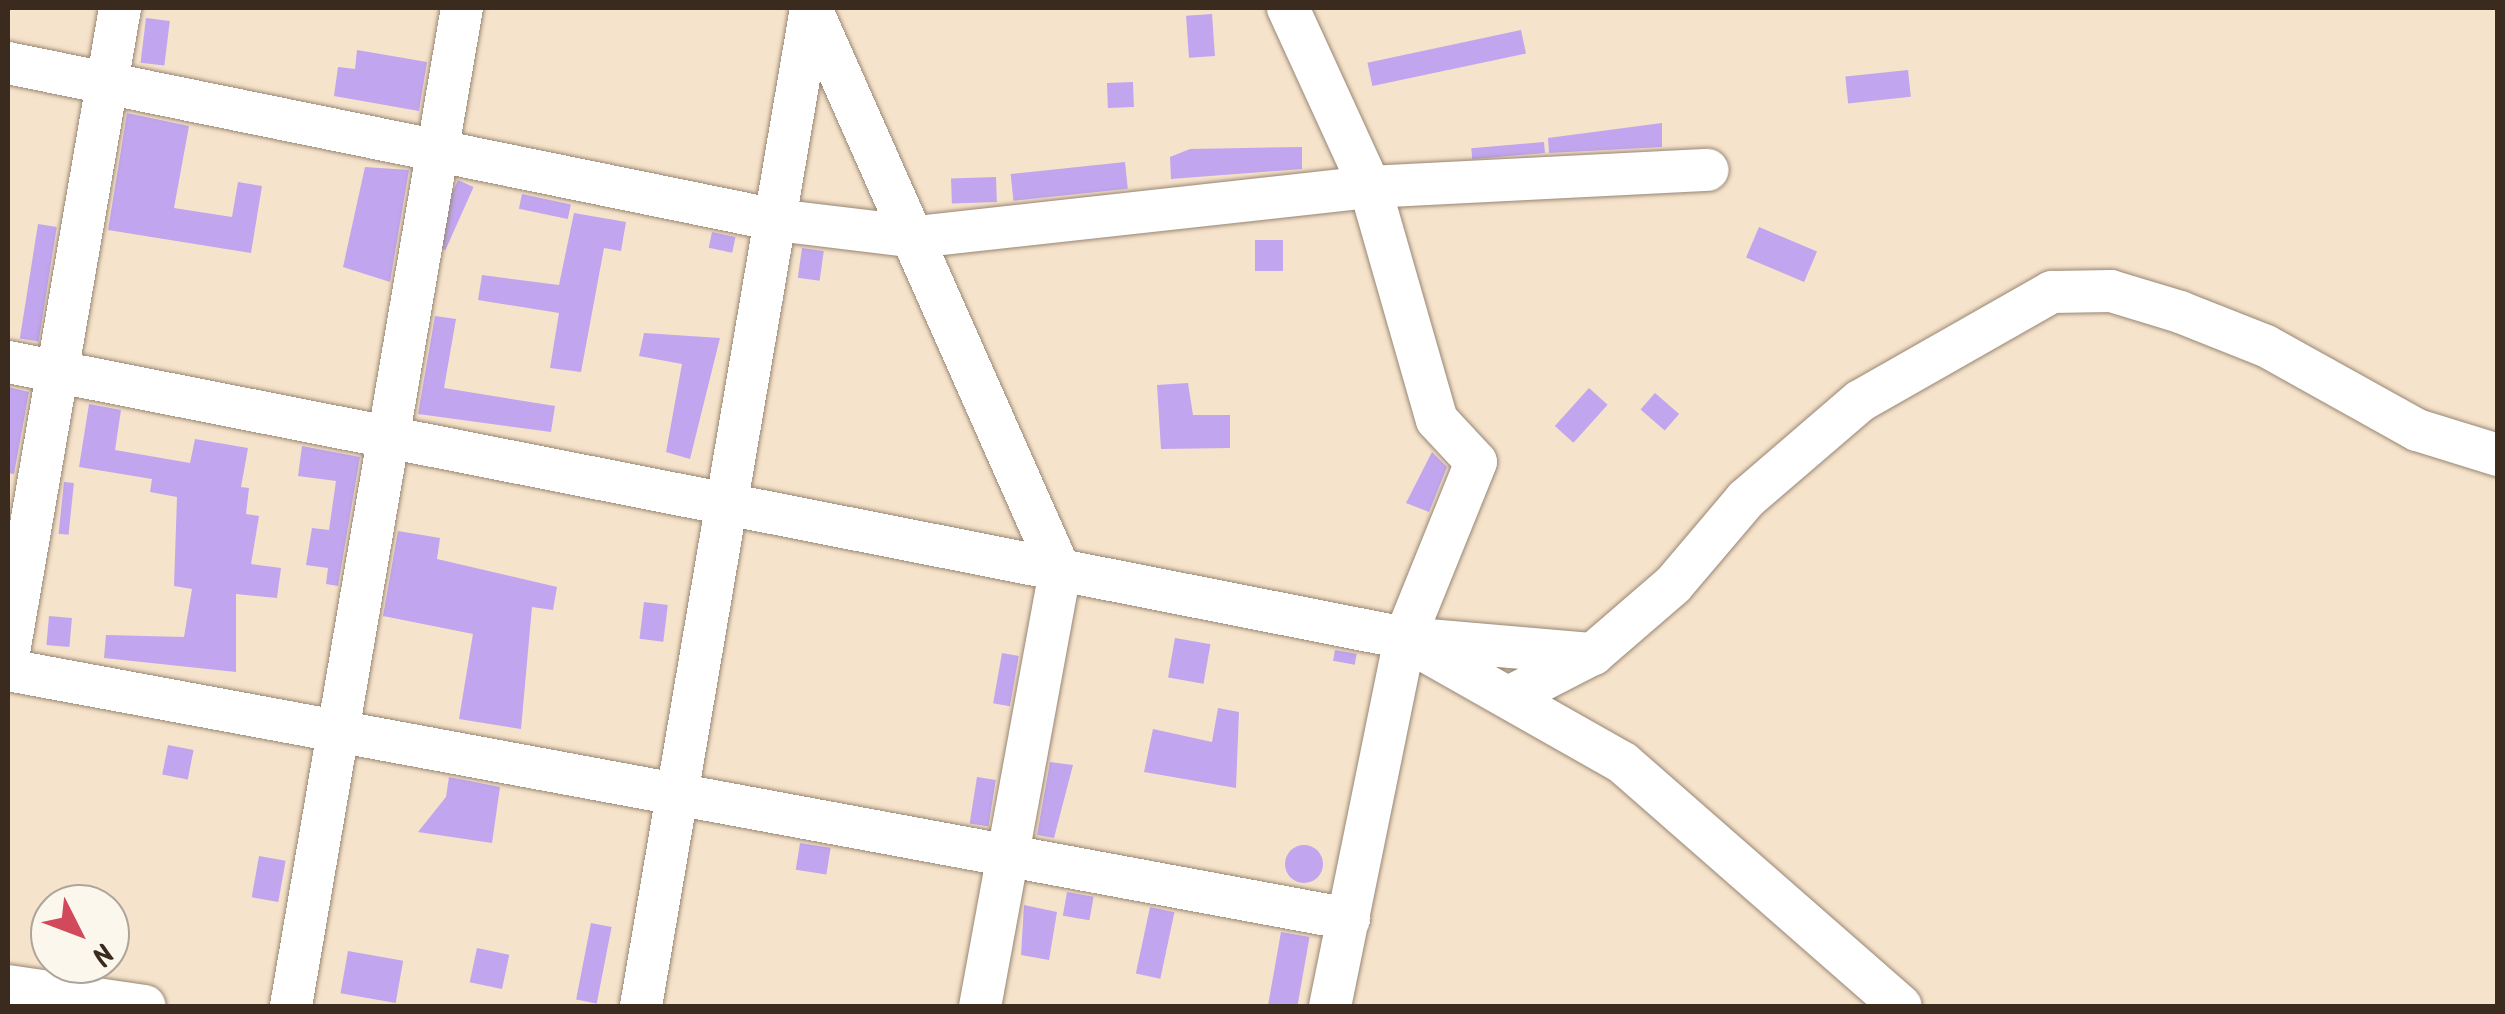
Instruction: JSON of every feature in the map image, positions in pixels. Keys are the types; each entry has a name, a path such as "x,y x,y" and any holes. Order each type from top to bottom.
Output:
{"street":[{"path":"8,658 53,370 103,80 120,8"},
{"path":"291,1006 462,8"},
{"path":"1288,8 1370,188 1437,420 1476,462 1405,638 1330,1006"},
{"path":"641,1006 674,786 812,10"},
{"path":"812,10 916,238 1060,572 980,1006"},
{"path":"8,63 776,220 916,238 1370,188 1708,170"},
{"path":"1509,697 1594,654 1673,585 1746,500 1860,401 2052,292 2110,291 2180,312 2266,346 2400,422 2498,455"},
{"path":"8,362 723,507 1405,638 1594,654"},
{"path":"1405,638 1624,763 1901,1006"},
{"path":"8,670 674,786 1006,856 1349,918"},
{"path":"8,986 145,1006"}],"building":[{"path":"1212,14 1215,56 1189,58 1186,16"},
{"path":"146,18 170,21 164,66 141,63"},
{"path":"1521,30 1526,53 1372,86 1367,63"},
{"path":"357,50 427,62 419,111 334,96 338,67 355,69"},
{"path":"1908,70 1911,97 1848,103 1845,77"},
{"path":"1133,82 1134,107 1108,108 1107,83"},
{"path":"127,113 189,126 174,208 232,217 238,182 262,186 251,253 108,230"},
{"path":"1662,123 1662,147 1549,153 1548,138"},
{"path":"1544,142 1545,153 1472,159 1471,148"},
{"path":"1302,147 1302,169 1171,179 1170,157 1190,149"},
{"path":"1125,162 1128,189 1013,201 1011,174"},
{"path":"365,167 409,170 390,282 343,267"},
{"path":"996,177 997,202 952,204 951,179"},
{"path":"458,180 474,187 445,250 430,243"},
{"path":"522,194 571,204 568,219 519,209"},
{"path":"574,213 626,222 621,251 604,248 581,372 550,368 559,313 478,300 482,275 559,285"},
{"path":"38,224 57,227 39,342 20,339"},
{"path":"1759,227 1817,252 1804,282 1746,257"},
{"path":"712,232 735,237 732,253 709,248"},
{"path":"1255,240 1283,240 1283,271 1255,271"},
{"path":"802,248 824,251 820,281 798,278"},
{"path":"435,316 456,319 444,388 555,406 551,432 418,414"},
{"path":"644,333 720,338 690,459 666,452 682,364 639,356"},
{"path":"1188,383 1193,415 1230,415 1230,448 1161,449 1157,385"},
{"path":"8,387 29,392 14,474 8,473"},
{"path":"1589,388 1608,405 1573,443 1555,426"},
{"path":"1655,393 1679,414 1665,431 1641,410"},
{"path":"89,404 121,410 115,450 190,463 195,439 248,448 241,487 249,488 246,514 259,516 251,564 281,568 277,598 236,594 236,672 104,658 106,635 184,637 192,589 174,586 177,497 150,492 152,479 79,467"},
{"path":"302,446 360,457 338,586 326,584 328,568 306,565 312,528 329,530 336,481 298,476"},
{"path":"1432,452 1447,467 1429,512 1406,503"},
{"path":"64,482 74,483 69,535 59,534"},
{"path":"398,531 440,538 437,559 557,587 553,610 532,607 521,729 459,719 473,634 383,616"},
{"path":"644,602 668,605 663,642 639,639"},
{"path":"49,616 72,618 69,647 46,645"},
{"path":"1175,638 1210,644 1204,684 1168,677"},
{"path":"1335,650 1357,654 1355,665 1333,661"},
{"path":"1002,653 1019,656 1010,706 993,703"},
{"path":"1218,708 1239,712 1236,788 1144,772 1153,729 1212,742"},
{"path":"168,745 194,750 188,779 162,774"},
{"path":"1050,762 1073,765 1054,838 1037,835"},
{"path":"449,777 500,787 492,843 418,832 446,797"},
{"path":"977,777 996,780 988,826 970,823"},
{"path":"800,843 831,848 826,875 796,870"},
{"path":"1304,845 1317,851 1323,864 1317,877 1304,883 1291,877 1285,864 1291,851"},
{"path":"259,856 286,861 278,902 252,897"},
{"path":"1067,892 1094,897 1089,920 1063,916"},
{"path":"1024,905 1057,912 1049,960 1021,955"},
{"path":"1150,907 1174,912 1160,979 1136,974"},
{"path":"591,923 612,927 597,1004 576,1000"},
{"path":"1281,932 1310,937 1297,1006 1268,1006"},
{"path":"477,948 509,955 502,989 470,982"},
{"path":"348,951 403,961 396,1003 341,993"}]}
